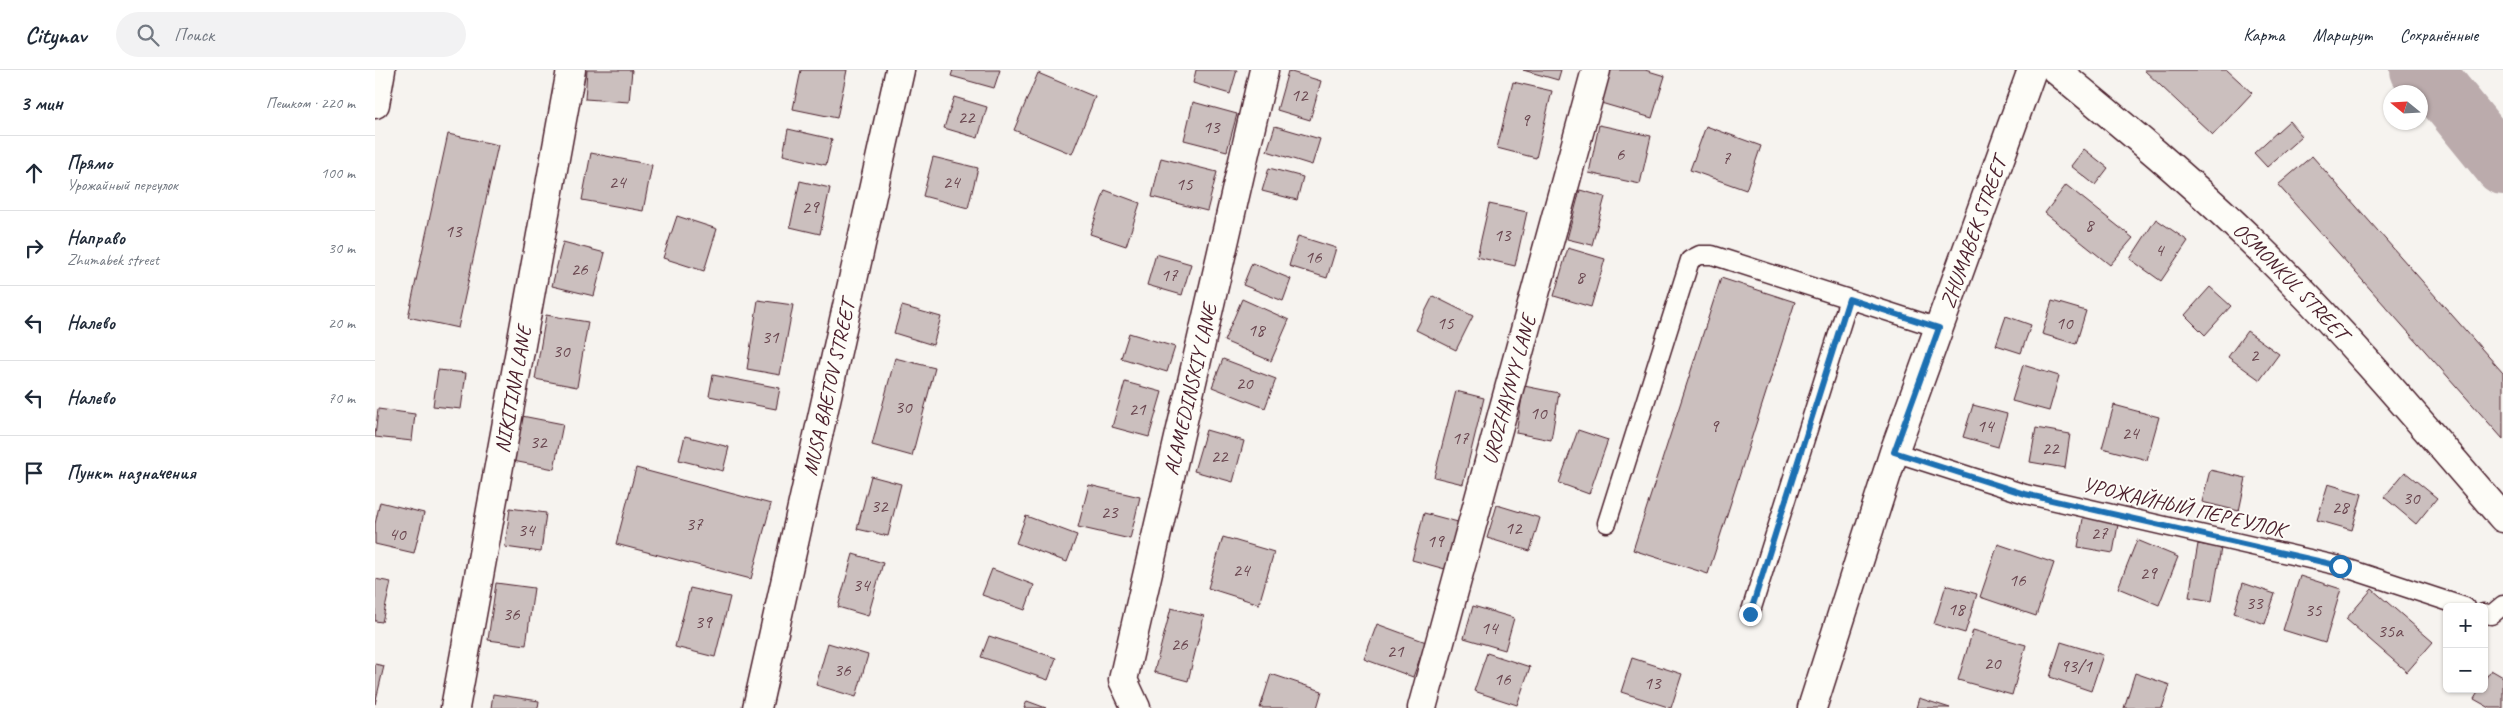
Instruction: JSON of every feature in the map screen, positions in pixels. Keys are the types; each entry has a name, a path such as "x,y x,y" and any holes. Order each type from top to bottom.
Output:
{"street":[{"path":"375,104 381,70"},
{"name":"NIKITINA LANE","path":"455,708 571,70"},
{"name":"MUSA BAETOV STREET","path":"757,708 900,70"},
{"name":"ALAMEDINSKIY LANE","path":"1136,708 1123,680 1264,70"},
{"name":"UROZHAYNYY LANE","path":"1422,708 1596,70"},
{"name":"ZHUMABEK STREET","path":"1812,708 1894,452 2033,70"},
{"name":"OSMONKUL STREET","path":"2056,70 2169,163 2255,244 2356,348 2503,518"}],"lane":[{"path":"1607,523 1690,260 1700,255 1712,255 1939,328"},
{"path":"1750,614 1849,299"},
{"name":"УРОЖАЙНЫЙ ПЕРЕУЛОК","path":"1894,452 2025,494 2340,566 2453,603"},
{"path":"2488,615 2491,616 2503,605"}],"building":[{"path":"587,70 632,70 629,102 585,99"},
{"path":"801,70 847,70 837,118 793,109"},
{"path":"953,70 1000,70 994,88 951,76"},
{"path":"1196,70 1237,70 1230,94 1193,83"},
{"path":"1523,70 1561,70 1558,80"},
{"path":"1611,70 1645,70 1665,76 1652,118 1601,103"},
{"path":"2144,70 2227,70 2252,93 2213,135"},
{"path":"1288,71 1321,81 1310,120 1277,110"},
{"path":"1038,73 1095,97 1072,154 1014,130"},
{"path":"1513,82 1552,91 1536,158 1497,148"},
{"path":"954,97 987,107 978,138 944,128"},
{"path":"1193,102 1237,114 1227,151 1184,140"},
{"path":"2289,121 2302,136 2267,167 2254,153"},
{"path":"1599,125 1651,136 1640,184 1589,173"},
{"path":"1275,126 1320,139 1312,165 1267,151"},
{"path":"1706,126 1761,146 1746,190 1690,170"},
{"path":"788,129 832,139 826,165 783,155"},
{"path":"448,134 498,145 458,328 408,317"},
{"path":"2084,149 2108,168 2095,185 2071,166"},
{"path":"591,153 652,165 643,211 582,200"},
{"path":"2312,156 2503,373 2503,439 2278,185"},
{"path":"933,157 978,168 968,208 923,196"},
{"path":"1161,158 1217,172 1207,211 1152,197"},
{"path":"1269,168 1303,177 1297,200 1262,191"},
{"path":"800,181 830,188 820,234 790,227"},
{"path":"2066,185 2133,238 2110,265 2045,213"},
{"path":"1105,190 1140,203 1126,246 1090,234"},
{"path":"1580,190 1605,197 1592,245 1567,239"},
{"path":"1489,204 1527,212 1515,266 1477,257"},
{"path":"677,216 717,229 704,271 663,258"},
{"path":"2156,219 2188,241 2161,281 2130,259"},
{"path":"1298,236 1336,248 1327,278 1289,266"},
{"path":"563,242 605,253 594,296 552,286"},
{"path":"1568,248 1605,259 1591,307 1554,296"},
{"path":"1156,254 1191,264 1182,295 1147,285"},
{"path":"1252,263 1291,279 1283,301 1243,285"},
{"path":"1721,278 1795,302 1708,574 1633,550"},
{"path":"2210,287 2231,306 2205,335 2185,315"},
{"path":"1433,296 1473,316 1456,350 1416,330"},
{"path":"1242,299 1289,320 1271,361 1224,341"},
{"path":"758,300 793,305 780,375 747,369"},
{"path":"2052,301 2086,311 2076,344 2042,334"},
{"path":"902,306 941,317 933,345 894,333"},
{"path":"546,315 588,322 577,387 535,379"},
{"path":"2006,316 2031,325 2021,353 1996,345"},
{"path":"2247,331 2279,354 2260,380 2228,357"},
{"path":"1129,333 1175,347 1167,372 1121,358"},
{"path":"895,358 935,368 912,456 872,445"},
{"path":"1223,359 1276,379 1265,408 1212,387"},
{"path":"2023,365 2059,376 2049,411 2012,401"},
{"path":"438,370 466,373 461,409 433,406"},
{"path":"713,375 780,388 776,409 709,396"},
{"path":"1125,382 1162,392 1149,437 1112,427"},
{"path":"1524,386 1559,393 1551,440 1516,433"},
{"path":"1456,391 1484,398 1463,484 1434,477"},
{"path":"1973,405 2007,414 1998,447 1963,437"},
{"path":"2114,405 2159,417 2147,460 2102,448"},
{"path":"378,409 415,414 412,441 375,437"},
{"path":"522,416 563,424 554,469 513,461"},
{"path":"2036,428 2070,434 2065,468 2030,462"},
{"path":"1206,430 1244,441 1233,482 1194,471"},
{"path":"1578,430 1608,440 1589,494 1559,483"},
{"path":"685,436 729,447 723,471 679,460"},
{"path":"636,468 771,504 751,579 616,544"},
{"path":"2210,470 2246,478 2239,511 2202,502"},
{"path":"2405,472 2437,498 2416,524 2384,497"},
{"path":"871,476 901,484 888,536 857,529"},
{"path":"2328,484 2362,494 2352,530 2317,520"},
{"path":"1089,485 1140,497 1130,539 1078,527"},
{"path":"380,502 424,513 414,553 375,544 375,524"},
{"path":"1497,505 1540,518 1530,551 1487,538"},
{"path":"510,508 546,513 541,552 505,547"},
{"path":"1424,513 1458,522 1445,569 1412,560"},
{"path":"2084,513 2119,519 2113,553 2078,547"},
{"path":"1026,516 1077,535 1067,562 1016,543"},
{"path":"1223,537 1274,552 1259,604 1208,588"},
{"path":"2137,540 2178,557 2159,605 2118,588"},
{"path":"1998,544 2054,563 2036,616 1980,597"},
{"path":"2198,544 2221,548 2212,601 2189,597"},
{"path":"853,554 883,563 868,616 838,607"},
{"path":"992,569 1034,585 1025,610 982,595"},
{"path":"2300,576 2341,589 2325,643 2283,630"},
{"path":"375,579 391,582 382,622 375,621"},
{"path":"496,583 534,588 526,645 488,640"},
{"path":"2243,583 2275,594 2265,624 2234,613"},
{"path":"1946,585 1977,594 1965,633 1934,624"},
{"path":"690,588 730,597 715,657 675,647"},
{"path":"2372,589 2433,642 2407,672 2346,619"},
{"path":"1473,606 1514,618 1505,650 1464,638"},
{"path":"1171,608 1204,616 1188,681 1154,672"},
{"path":"1377,624 1426,642 1413,677 1364,659"},
{"path":"1973,630 2026,645 2012,695 1958,680"},
{"path":"989,636 1056,658 1048,680 981,657"},
{"path":"2061,642 2103,655 2091,691 2050,677"},
{"path":"828,643 868,655 856,697 816,685"},
{"path":"1487,653 1530,667 1517,705 1474,691"},
{"path":"1632,658 1682,674 1671,708 1621,692"},
{"path":"375,664 384,666 375,704"},
{"path":"2491,670 2503,677 2503,708 2490,708 2474,699 2478,693 2488,693 2488,675"},
{"path":"2135,673 2170,685 2162,708 2124,708"},
{"path":"1271,674 1322,691 1317,708 1260,708"},
{"path":"493,694 539,701 538,708 491,708"},
{"path":"1919,698 1950,708 1916,708"},
{"path":"1027,701 1046,708 1024,708"}],"waterway":[{"path":"2419,70 2442,91 2503,166"}],"route":[{"path":"1750,614 1849,299 1939,328 1894,452 2025,494 2340,566"}]}
